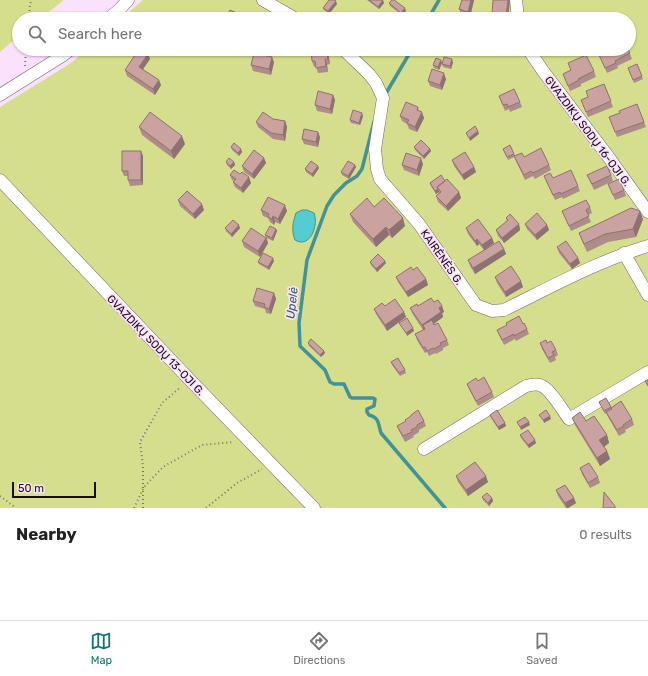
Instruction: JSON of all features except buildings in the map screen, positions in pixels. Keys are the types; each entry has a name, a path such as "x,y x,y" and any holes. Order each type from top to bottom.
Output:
{"street":[{"path":"117,12 128,0"},
{"path":"263,0 284,12"},
{"path":"516,0 517,12"},
{"path":"0,95 62,56"},
{"name":"KAIRĖNĖS G.","path":"350,56 369,74 376,83 383,98 375,149 377,169 380,179 419,224 476,306 492,312 504,310 624,253 648,246"},
{"name":"GVAZDIKŲ SODŲ 16-OJI G.","path":"533,56 648,212"},
{"name":"GVAZDIKŲ SODŲ 13-OJI G.","path":"0,180 314,508"},
{"path":"624,253 648,295"},
{"path":"424,449 526,386 535,384 546,388 569,420 648,372"}],"path":[{"path":"29,12 32,0"},
{"path":"143,508 144,487 140,442 162,403 190,380"},
{"path":"134,508 144,487 163,467 202,445 248,440"},
{"path":"206,508 237,483 271,464"},
{"path":"0,496 16,508"}],"shaded area":[{"path":"0,0 64,0 49,12 12,12 12,42 0,52"},
{"path":"143,0 648,0 648,508 0,508 0,107 71,63 79,56 636,56 636,12 129,12"},
{"path":"302,210 307,210 314,213 315,224 309,239 300,242 295,240 293,226 296,213"}],"waterway":[{"name":"Upelė","path":"432,12 439,0"},
{"name":"Upelė","path":"385,95 408,56"},
{"name":"Upelė","path":"374,122 362,169 357,176 346,183 334,195 327,206 307,260 299,323 300,346 325,370 330,382 334,384 344,384 350,397 375,399 374,406 367,409 367,412 377,420 381,433 445,508"}]}
